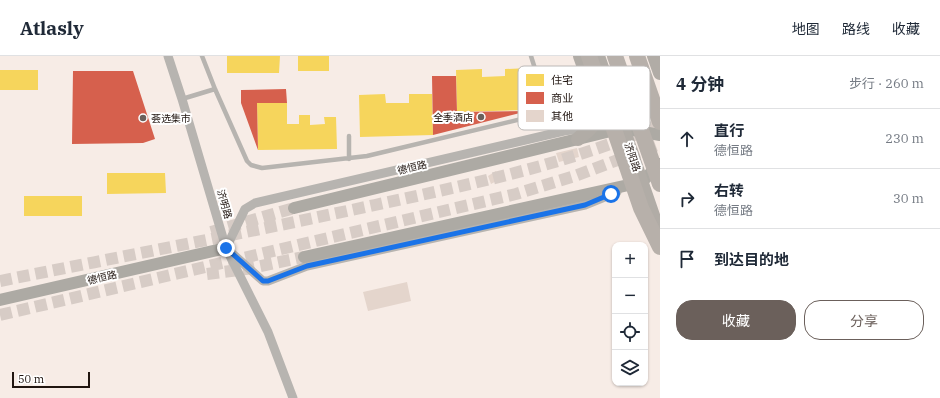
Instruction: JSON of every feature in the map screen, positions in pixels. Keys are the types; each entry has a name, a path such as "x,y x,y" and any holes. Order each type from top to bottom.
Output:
{"highway":[{"path":"589,56 592,66"},
{"path":"615,56 619,66"},
{"path":"637,56 640,66"},
{"path":"650,93 660,122"},
{"path":"614,130 641,208 660,246"},
{"path":"641,130 660,184"}],"main road":[{"path":"580,56 583,66"},
{"name":"济阳路","path":"598,56 601,66"},
{"path":"654,56 660,73"},
{"path":"578,139 588,130"},
{"path":"294,208 615,130"},
{"name":"济阳路","path":"624,130 660,235"},
{"path":"634,130 660,135"},
{"path":"304,257 642,182 660,163"},
{"name":"德恒路","path":"0,300 226,248"}],"street":[{"name":"济明路","path":"168,56 226,248 268,332 293,398"},
{"name":"德恒路","path":"226,248 245,209 255,203 571,130"},
{"path":"226,248 263,281 268,281 307,266 585,205 642,182"}],"lane":[{"path":"202,56 247,161 251,165 262,168 367,156 518,121"},
{"path":"531,56 534,66"},
{"path":"182,99 215,89"},
{"path":"349,136 349,159"}],"building: 住宅":[{"path":"227,56 280,56 279,73 227,73"},
{"path":"298,56 329,56 329,71 298,71"},
{"path":"518,68 518,110 457,112 456,70 482,69 482,77 505,76 505,69"},
{"path":"0,70 38,70 38,90 0,90"},
{"path":"385,94 386,103 409,103 409,94 432,94 433,135 360,137 359,95"},
{"path":"257,103 287,103 287,124 299,124 299,115 310,115 310,125 325,124 324,117 336,117 337,149 258,150"},
{"path":"107,173 165,173 166,193 107,194"},
{"path":"24,196 82,196 82,216 24,216"}],"building: 商业":[{"path":"73,71 133,71 155,139 143,143 72,144"},
{"path":"432,76 456,76 457,112 518,111 518,114 433,135"},
{"path":"286,89 287,103 257,103 258,150 241,103 241,90"}],"building: 其他":[{"path":"577,148 579,157 559,162 556,153"},
{"path":"496,171 500,179 491,184 488,176"},
{"path":"407,282 411,301 368,311 363,292"}],"tunnel":[{"path":"650,128 660,124"},
{"path":"0,281 281,225 484,181 591,151 645,130"},
{"path":"0,315 516,194 575,176 660,144"},
{"path":"211,232 294,208"},
{"path":"207,274 246,269 304,257"}],"place":[{"name":"全季酒店","path":"481,117"},
{"name":"荟选集市","path":"143,118"}],"route":[{"path":"226,248 263,281 268,281 307,266 585,205 611,194"}]}
